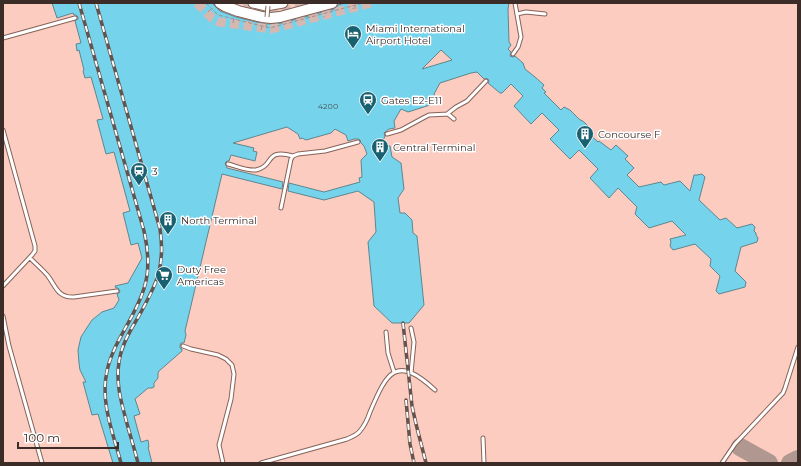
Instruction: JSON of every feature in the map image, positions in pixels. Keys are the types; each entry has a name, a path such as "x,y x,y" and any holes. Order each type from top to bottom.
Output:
{"main road":[{"path":"253,3 268,6 283,3"},
{"path":"221,5 264,22 332,3"}],"lane":[{"path":"513,54 518,47 520,40 515,3"},
{"path":"264,22 268,6"},
{"path":"517,14 526,12 545,14"},
{"path":"3,38 74,18"},
{"path":"446,114 467,101 486,81"},
{"path":"387,134 403,129 433,114 446,114 454,119"},
{"path":"3,130 35,244 35,251 30,258 3,286"},
{"path":"228,164 254,170 263,167 272,156 276,154 293,156 299,153 325,151 358,142"},
{"path":"281,208 293,156"},
{"path":"30,258 48,276 62,295 74,298 116,291"},
{"path":"3,316 9,346 42,463"},
{"path":"411,328 414,342 411,373"},
{"path":"386,332 389,359 394,372"},
{"path":"183,346 218,355 226,359 232,365 234,374 231,399 219,445 223,463"},
{"path":"722,463 735,444 783,393 798,347"},
{"path":"261,463 347,439 356,435 365,424 380,389 386,379 394,372 400,371 411,373 422,379 435,390"},
{"path":"482,438 484,463"}],"path":[{"path":"206,3 218,15 270,28 363,3"},
{"path":"208,12 221,5"},
{"path":"233,23 234,18"},
{"path":"261,30 264,22"}],"shaded area":[{"path":"3,3 798,3 798,463 3,463"}],"building":[{"path":"52,3 212,3 220,11 236,17 270,24 282,23 334,9 338,5 345,3 509,3 509,42 511,45 508,49 511,52 510,56 515,56 523,63 525,69 544,85 542,88 546,92 544,93 561,110 564,107 570,110 584,122 593,131 589,134 598,142 599,141 611,150 616,145 628,156 625,159 634,168 627,175 639,187 661,182 664,185 680,181 690,191 694,175 702,174 705,177 699,200 720,220 726,218 737,228 752,224 755,227 754,231 758,238 757,242 741,247 735,271 746,282 745,287 719,294 716,291 720,276 710,266 711,259 695,244 673,250 670,246 670,239 686,235 672,221 649,228 635,214 637,207 618,188 609,198 590,178 598,169 579,150 570,159 550,139 559,130 542,113 531,124 514,106 523,96 511,84 502,93 500,93 488,83 488,79 484,79 477,72 471,73 440,83 434,94 436,101 431,102 430,105 408,112 401,109 394,121 395,128 389,129 384,133 385,136 382,143 390,146 392,157 401,163 404,189 398,198 400,213 405,213 412,220 413,233 417,236 424,305 409,323 392,323 374,306 368,242 376,232 374,202 358,191 324,200 288,191 289,183 324,192 360,182 359,178 362,177 361,160 367,154 360,140 354,139 348,141 346,135 335,129 331,133 306,140 302,138 300,139 298,134 287,127 233,143 254,148 253,151 257,152 255,161 231,155 229,161 225,163 227,168 283,182 282,189 222,174 185,331 186,335 184,343 181,343 180,345 182,351 159,371 154,387 148,388 135,399 140,414 134,416 141,442 148,440 152,463 113,463 98,414 92,415 83,382 86,382 80,370 78,350 81,337 92,320 102,312 114,308 119,300 117,294 120,291 115,286 128,283 142,258 138,243 131,245 123,213 130,211 114,152 106,154 97,120 103,119 91,77 85,78 79,50 77,51 76,44 81,43 75,21 78,17 73,13 57,18","holes":["441,50 452,60 422,69"]}],"taxiway":[{"path":"740,447 769,463"},
{"path":"790,463 798,459"}],"tunnel":[{"path":"197,3 212,18 219,22 271,29 371,3"},
{"path":"230,3 253,10 271,13 312,3"}],"railway":[{"path":"79,3 144,231 147,251 148,272 145,285 137,307 110,359 105,383 108,417 121,463"},
{"path":"96,3 160,229 160,267 149,298 125,341 121,351 118,369 120,396 138,463"},
{"path":"403,323 412,406 426,463"},
{"path":"406,400 410,444 414,463"}],"place":[{"name":"Miami International Airport Hotel","path":"353,49"},
{"name":"Gates E2-E11","path":"368,115"},
{"name":"Concourse F","path":"585,149"},
{"name":"Central Terminal","path":"380,162"},
{"name":"3","path":"139,186"},
{"name":"North Terminal","path":"168,235"},
{"name":"Duty Free Americas","path":"164,290"}]}
